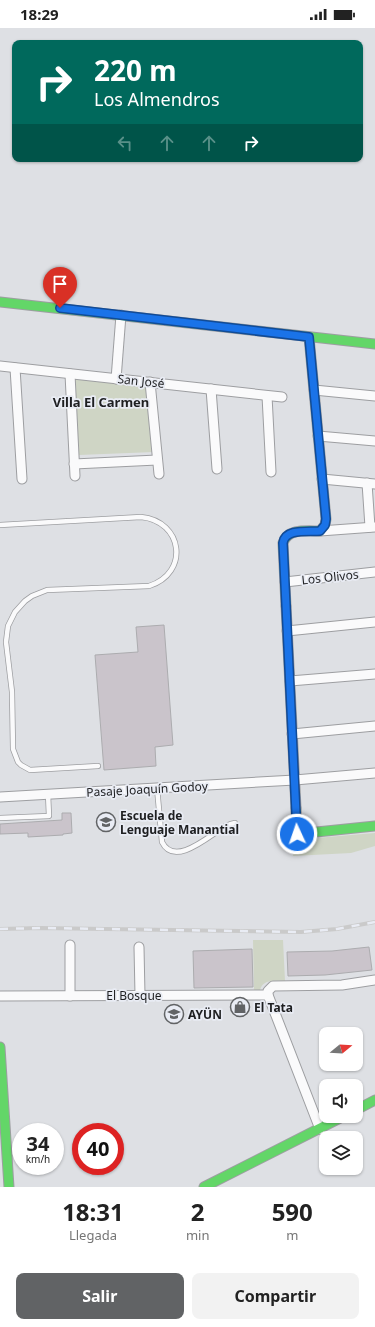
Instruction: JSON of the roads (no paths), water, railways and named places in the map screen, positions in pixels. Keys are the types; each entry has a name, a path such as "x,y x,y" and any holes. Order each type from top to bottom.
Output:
{"street":[{"path":"0,302 375,344"},
{"path":"116,379 121,315"},
{"path":"309,337 326,519 325,525 320,531"},
{"name":"San José","path":"0,366 282,398"},
{"path":"15,368 22,479"},
{"path":"70,374 75,476"},
{"path":"150,382 159,474"},
{"path":"211,389 217,469"},
{"path":"314,390 375,396"},
{"path":"267,396 271,472"},
{"path":"318,436 375,441"},
{"path":"74,464 158,460"},
{"path":"322,479 371,484 373,527 290,533 286,536 283,543 297,834 375,826"},
{"name":"Los Olivos","path":"285,582 375,572"},
{"path":"287,631 375,622"},
{"path":"290,681 375,674"},
{"path":"292,734 375,726"},
{"name":"Pasaje Joaquín Godoy","path":"0,797 295,780 375,773"},
{"path":"70,945 70,996"},
{"path":"139,947 140,996"},
{"path":"320,1128 268,995 269,989 273,986 342,985 375,980"},
{"name":"El Bosque","path":"0,996 268,995"},
{"path":"0,1046 9,1187"},
{"path":"363,1106 375,1100"},
{"path":"204,1187 330,1123"}],"lane":[{"path":"0,525 141,517 154,519 160,522 170,531 173,537 176,550 175,562 170,573 161,582 149,586 56,589 39,593 32,596 20,606 8,626 6,642 12,692 13,749 18,762 21,766 30,770 98,766"},
{"path":"157,788 162,842 169,849 178,851 190,849 225,826 235,823"},
{"path":"0,818 50,816 48,794"}],"railway":[{"path":"0,929 40,928 301,932 337,929 375,922"}],"place":[{"name":"Escuela de Lenguaje Manantial","path":"106,822"},
{"name":"El Tata","path":"240,1007"},
{"name":"AYÜN","path":"174,1014"}],"district":[{"name":"Villa El Carmen","path":"101,402"}]}
